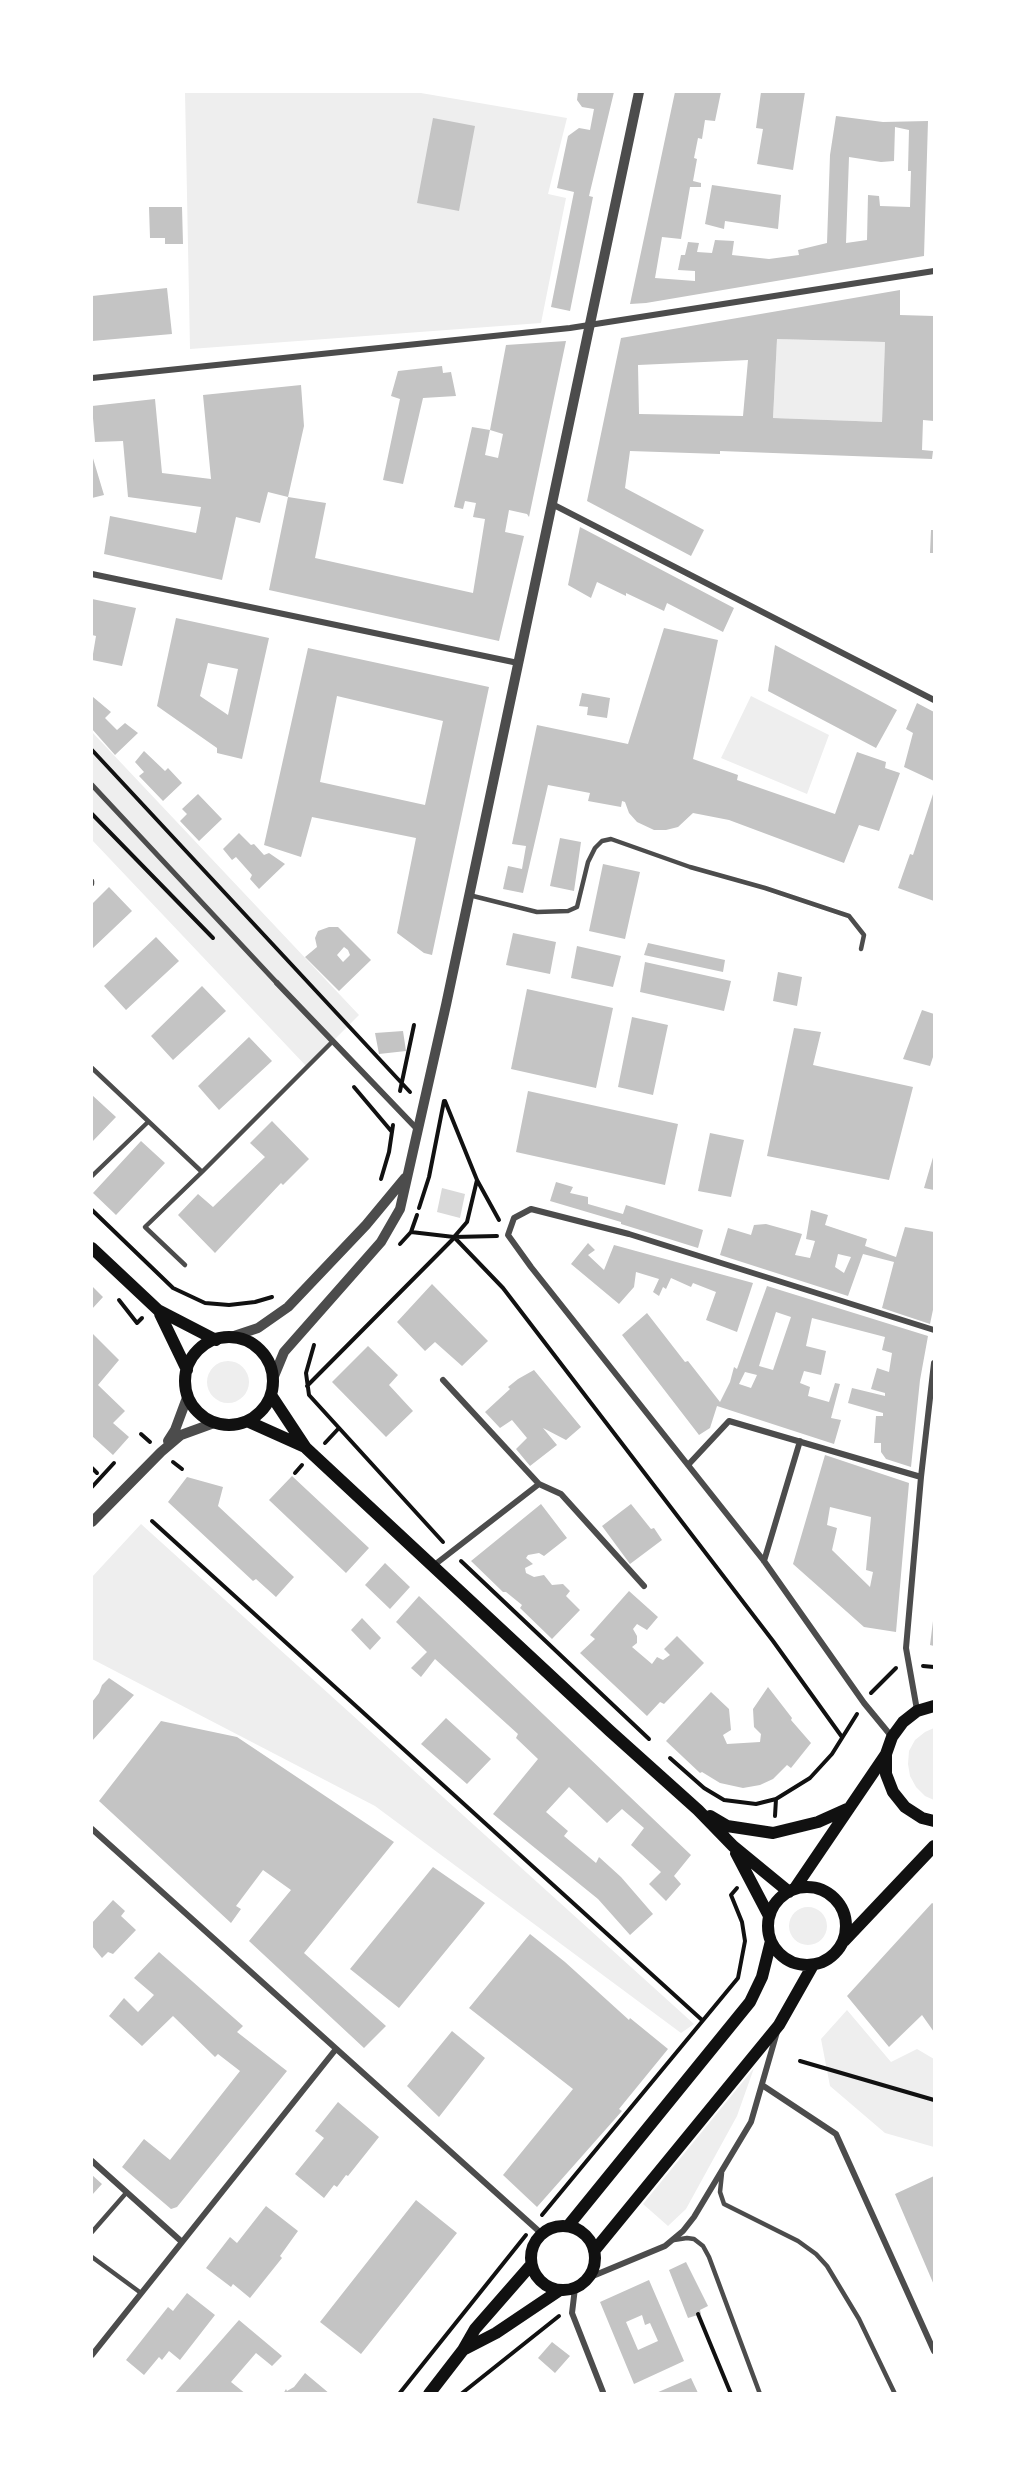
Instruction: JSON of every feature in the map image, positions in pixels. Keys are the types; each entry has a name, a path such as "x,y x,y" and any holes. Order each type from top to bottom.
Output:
{"main road":[{"path":"92,1248 158,1310 187,1370"},
{"path":"158,1310 222,1339 250,1343 261,1352 269,1364 272,1381 271,1395 266,1405 256,1416 247,1421 229,1425 214,1423 202,1416 192,1405 185,1377 189,1363 197,1351 222,1339"},
{"path":"271,1395 306,1448 698,1810 733,1846 792,1890 807,1887 820,1889 831,1895 840,1904 845,1916 846,1929 843,1941"},
{"path":"247,1421 306,1448"},
{"path":"934,1706 917,1711 903,1722 892,1737 886,1754 849,1809 792,1890 775,1904 769,1916 768,1929 771,1941 778,1952 788,1960 800,1965 813,1965 825,1960 836,1952 843,1941 934,1846"},
{"path":"886,1754 886,1774 893,1792 905,1807 922,1818 934,1821"},
{"path":"698,1810 727,1826 773,1833 818,1822 849,1809"},
{"path":"733,1846 769,1916"},
{"path":"568,2226 750,2002 762,1977 771,1941"},
{"path":"594,2251 779,2025 813,1965"},
{"path":"464,2350 496,2333 560,2290 575,2288 588,2278 595,2265 594,2251 585,2234 568,2226 538,2230 532,2248 531,2265 542,2282 560,2290"},
{"path":"429,2394 464,2350 475,2329 531,2265"}],"street":[{"path":"272,1381 284,1352 381,1242 400,1209 639,92"},
{"path":"92,378 590,325 934,271"},
{"path":"552,504 934,700"},
{"path":"92,574 518,663"},
{"path":"92,785 332,1042 418,1130"},
{"path":"222,1339 258,1328 288,1307 366,1226 407,1175"},
{"path":"892,1737 864,1703 764,1562 531,1268 508,1235 514,1218 531,1209 630,1234 934,1330"},
{"path":"917,1711 906,1648 934,1363"},
{"path":"443,1380 539,1484 561,1494 644,1586"},
{"path":"161,1452 175,1430 188,1395"},
{"path":"688,1465 729,1421 921,1477"},
{"path":"92,1522 161,1452 181,1435 214,1423"},
{"path":"764,1562 800,1441"},
{"path":"433,1566 539,1484"},
{"path":"92,1829 538,2230"},
{"path":"588,2278 652,2252 674,2240 694,2217 751,2122 779,2025"},
{"path":"92,2355 336,2049"},
{"path":"762,2085 837,2134 934,2351"},
{"path":"92,2161 182,2242"},
{"path":"575,2288 572,2313 603,2392"}],"lane":[{"path":"469,895 537,912 568,911 577,907 588,862 595,848 602,841 611,839 690,867 765,888 849,916 864,935 861,949"},
{"path":"185,1265 145,1227 332,1042"},
{"path":"93,1073 202,1172"},
{"path":"92,1176 148,1122"},
{"path":"723,2170 720,2184 724,2204 798,2241 816,2254 827,2266 859,2319 895,2394"},
{"path":"92,2232 127,2192"},
{"path":"674,2240 694,2239 703,2246 759,2394"},
{"path":"92,2257 141,2293"}],"path":[{"path":"92,750 410,1092"},
{"path":"92,814 216,941"},
{"path":"377,1187 389,1152 414,1025"},
{"path":"354,1087 392,1132"},
{"path":"411,1232 454,1237 508,1235 477,1180 444,1101"},
{"path":"307,1386 467,1222 477,1180"},
{"path":"92,1210 173,1288 205,1303 229,1305 255,1302 281,1294"},
{"path":"454,1237 503,1288 773,1641 842,1737"},
{"path":"113,1294 137,1323"},
{"path":"317,1339 310,1354 306,1373 309,1395 451,1551 653,1743"},
{"path":"92,1487 114,1463"},
{"path":"92,1468 97,1473"},
{"path":"152,1521 702,2020"},
{"path":"872,1692 901,1665"},
{"path":"926,1666 934,1667"},
{"path":"668,1757 704,1788 724,1800 756,1804 776,1799 810,1778 832,1754 855,1715"},
{"path":"518,2245 538,2230 738,1978 745,1941 742,1922 731,1895"},
{"path":"800,2061 934,2100"},
{"path":"698,2314 731,2394"},
{"path":"461,2393 560,2315"}],"shaded area":[{"path":"185,92 415,92 567,118 548,194 566,198 541,323 190,349"},
{"path":"777,339 885,342 882,422 773,418"},
{"path":"751,696 829,735 807,794 721,758"},
{"path":"92,732 359,1015 307,1067 92,840"},
{"path":"442,1188 465,1194 460,1218 437,1212"},
{"path":"228,1361 236,1362 243,1367 248,1374 248,1390 243,1397 236,1402 228,1403 220,1402 213,1397 208,1390 207,1382 208,1374 213,1367 220,1362"},
{"path":"141,1524 694,2024 681,2033 375,1806 92,1659 92,1577"},
{"path":"934,1728 934,1800 925,1796 916,1787 910,1776 908,1764 909,1751 915,1740"},
{"path":"808,1907 822,1912 827,1926 822,1940 808,1945 794,1940 789,1926 794,1912"},
{"path":"847,2010 891,2062 917,2049 934,2059 934,2147 885,2133 830,2086 821,2039"},
{"path":"754,2068 737,2116 686,2209 668,2226 643,2204"}],"building":[{"path":"578,92 614,92 589,196 593,197 570,311 551,307 574,192 557,188 568,136 579,128 590,130 594,109 582,107 577,100"},
{"path":"675,92 721,92 715,121 705,120 702,139 698,138 693,181 701,183 701,187 690,187 681,239 662,237 655,278 695,281 695,271 678,270 681,255 685,255 688,242 699,243 697,252 712,253 715,240 734,241 732,255 769,259 799,255 798,250 827,243 830,155 836,116 883,122 928,121 924,256 630,304","holes":["895,127 909,130 910,207 880,206 879,196 868,195 867,240 846,243 849,157 881,162 894,161"]},
{"path":"761,92 805,92 793,170 757,164 763,129 756,128"},
{"path":"433,118 475,126 459,211 417,203"},
{"path":"712,185 781,195 778,229 725,221 724,229 705,224"},
{"path":"149,207 182,207 183,244 165,244 165,238 150,238"},
{"path":"167,288 172,334 92,341 92,296"},
{"path":"900,290 900,315 934,316 934,421 923,420 922,450 933,451 932,459 720,451 720,454 630,451 625,488 704,530 691,556 587,501 621,338","holes":["777,339 885,342 882,422 773,418","748,360 743,416 639,414 638,365"]},
{"path":"566,341 529,517 527,514 509,510 505,532 524,536 499,641 269,590 288,497 326,503 315,558 473,593 485,519 473,517 476,503 465,501 463,509 454,507 472,427 490,430 506,345","holes":["490,430 503,434 498,458 485,455"]},
{"path":"442,366 443,373 451,372 456,396 423,398 403,484 383,480 400,399 391,396 398,371"},
{"path":"301,385 304,426 288,497 268,492 260,523 236,517 222,580 104,554 110,516 196,533 201,507 128,497 123,441 95,442 92,406 155,399 162,473 211,479 203,395"},
{"path":"92,455 104,495 92,498"},
{"path":"580,527 734,608 723,632 667,603 664,611 597,582 591,598 568,585"},
{"path":"931,530 934,530 934,553 930,553"},
{"path":"92,599 136,608 122,666 92,660 96,636 92,635"},
{"path":"176,618 269,638 242,759 217,753 217,748 157,706","holes":["208,663 238,669 228,715 200,696"]},
{"path":"664,628 718,640 693,759 738,775 737,780 835,814 857,752 886,762 885,768 900,773 879,831 859,825 844,863 729,820 693,813 678,827 654,830 637,822 629,813 625,802 622,801 621,807 588,801 590,793 548,785 523,893 503,889 508,866 522,869 526,846 512,844 537,725 628,744"},
{"path":"775,645 897,710 876,748 768,691"},
{"path":"308,648 489,687 432,955 424,953 397,933 416,838 312,817 301,857 264,845","holes":["337,696 443,721 425,805 320,782"]},
{"path":"582,693 610,698 607,718 587,715 588,707 579,706"},
{"path":"93,697 111,712 105,718 117,730 125,723 138,733 115,755 92,729"},
{"path":"917,703 934,712 934,781 904,767 913,733 906,729"},
{"path":"144,751 165,771 168,768 182,783 163,801 139,776 144,772 135,762"},
{"path":"934,791 934,901 898,888 910,854 913,855"},
{"path":"198,794 222,819 199,841 180,821 187,814 182,809"},
{"path":"239,833 264,855 269,853 285,864 259,889 250,879 252,875 236,857 232,860 223,849"},
{"path":"560,838 581,842 574,891 550,886"},
{"path":"603,864 640,872 625,939 589,931"},
{"path":"109,887 132,911 92,949 92,904"},
{"path":"338,927 371,960 339,991 305,957 317,947 315,938 318,931","holes":["344,947 350,955 343,962 337,955"]},
{"path":"513,933 556,942 550,974 506,965"},
{"path":"156,937 179,961 126,1010 104,986"},
{"path":"648,943 725,960 723,972 644,955"},
{"path":"577,946 621,956 613,987 571,978"},
{"path":"645,962 731,981 724,1011 640,992"},
{"path":"778,972 802,977 797,1006 773,1001"},
{"path":"202,986 226,1011 173,1060 151,1036"},
{"path":"527,989 613,1008 596,1088 511,1069"},
{"path":"922,1010 934,1014 934,1054 930,1066 903,1059"},
{"path":"632,1017 668,1025 653,1095 618,1087"},
{"path":"794,1028 821,1032 813,1065 913,1087 889,1180 767,1156"},
{"path":"403,1031 406,1051 379,1054 375,1033"},
{"path":"249,1037 272,1061 219,1110 198,1086"},
{"path":"528,1091 678,1124 665,1185 516,1152"},
{"path":"92,1095 116,1117 92,1142"},
{"path":"272,1121 309,1159 283,1185 281,1183 215,1253 178,1215 198,1194 213,1207 265,1157 250,1143"},
{"path":"710,1133 744,1140 731,1197 698,1191"},
{"path":"141,1141 165,1163 116,1215 93,1193"},
{"path":"934,1154 934,1190 924,1188"},
{"path":"556,1182 573,1187 570,1193 588,1197 588,1204 623,1214 626,1205 703,1230 698,1248 550,1201"},
{"path":"811,1210 828,1215 825,1225 867,1239 865,1246 896,1257 905,1227 934,1232 934,1305 930,1324 882,1308 894,1262 863,1254 848,1296 720,1255 728,1228 751,1235 754,1225 766,1224 802,1234 795,1255 810,1258 815,1241 806,1239","holes":["838,1254 851,1257 844,1273 835,1267"]},
{"path":"588,1243 595,1250 588,1255 604,1270 614,1245 753,1283 737,1332 706,1320 716,1292 693,1283 691,1287 671,1278 666,1289 663,1287 659,1296 653,1292 659,1279 636,1272 634,1287 619,1304 571,1264"},
{"path":"432,1284 488,1341 462,1366 435,1342 425,1351 397,1322"},
{"path":"92,1286 103,1297 92,1309"},
{"path":"767,1286 928,1336 920,1380 911,1467 886,1459 881,1452 881,1443 874,1443 876,1416 883,1416 883,1413 848,1403 852,1388 885,1396 885,1393 871,1389 877,1368 889,1372 892,1353 882,1350 885,1337 812,1318 806,1346 826,1351 821,1375 804,1371 800,1383 810,1387 808,1396 829,1402 835,1383 840,1384 831,1418 841,1420 834,1444 717,1406 710,1428 699,1435 622,1335 647,1313 720,1402 730,1382 734,1367 737,1369","holes":["776,1312 791,1317 773,1370 759,1366","745,1372 757,1375 751,1388 739,1384"]},
{"path":"92,1333 119,1360 98,1385 125,1411 113,1423 129,1437 113,1455 92,1436"},
{"path":"368,1346 398,1375 389,1385 413,1411 386,1437 332,1382"},
{"path":"534,1370 581,1427 566,1440 543,1428 557,1445 530,1466 516,1449 527,1438 512,1420 500,1428 485,1412 510,1389 508,1387"},
{"path":"825,1455 909,1483 896,1632 864,1627 793,1564","holes":["830,1507 871,1517 866,1570 873,1572 870,1587 832,1550 837,1528 827,1525"]},
{"path":"292,1476 369,1548 346,1573 269,1500"},
{"path":"187,1477 223,1487 218,1506 294,1577 276,1597 256,1579 253,1581 168,1502"},
{"path":"541,1504 567,1538 544,1556 539,1553 528,1555 526,1558 533,1564 525,1568 526,1573 534,1577 544,1575 552,1585 563,1584 570,1591 566,1596 580,1610 552,1639 520,1608 522,1605 503,1592 471,1561"},
{"path":"631,1504 662,1540 630,1564 602,1526"},
{"path":"385,1563 410,1587 390,1609 365,1585"},
{"path":"629,1591 658,1617 647,1630 637,1624 633,1629 637,1636 637,1643 632,1647 652,1664 657,1657 663,1660 670,1655 664,1649 677,1636 704,1663 664,1704 660,1702 647,1716 580,1653 595,1639 590,1635"},
{"path":"419,1596 691,1855 674,1876 681,1884 666,1901 649,1884 661,1872 631,1845 644,1828 622,1809 607,1823 569,1787 546,1812 568,1831 564,1836 596,1863 599,1857 621,1877 653,1914 630,1935 598,1899 493,1814 538,1759 516,1738 518,1734 435,1659 421,1677 411,1668 427,1652 396,1622"},
{"path":"362,1618 381,1638 370,1650 351,1630"},
{"path":"934,1621 934,1646 930,1645"},
{"path":"109,1678 134,1695 92,1741 92,1702"},
{"path":"768,1687 792,1718 791,1720 811,1743 791,1768 787,1765 773,1779 760,1785 743,1788 720,1783 700,1773 666,1741 711,1692 729,1709 731,1730 723,1735 727,1744 760,1742 761,1734 754,1727 753,1709"},
{"path":"446,1718 491,1759 467,1784 421,1744"},
{"path":"161,1721 237,1737 394,1842 304,1953 386,2026 364,2048 249,1941 291,1890 263,1870 236,1906 241,1909 231,1923 99,1801"},
{"path":"433,1867 485,1903 399,2008 350,1969"},
{"path":"113,1900 125,1911 121,1916 136,1930 113,1954 108,1952 102,1958 92,1946 92,1923"},
{"path":"932,1903 934,1904 934,2032 922,2015 889,2047 847,1996"},
{"path":"530,1934 565,1962 629,2020 630,2018 668,2049 619,2109 622,2111 537,2207 503,2175 573,2089 469,2008"},
{"path":"159,1952 243,2026 237,2032 287,2071 177,2207 171,2209 122,2167 144,2139 170,2160 240,2071 218,2054 215,2057 173,2016 142,2046 109,2016 124,1998 138,2012 154,1995 134,1978"},
{"path":"452,2031 485,2058 439,2117 407,2086"},
{"path":"338,2102 379,2137 348,2176 346,2175 337,2187 334,2185 324,2198 295,2174 324,2138 315,2131"},
{"path":"92,2175 102,2184 92,2195"},
{"path":"934,2176 934,2285 895,2194"},
{"path":"416,2200 457,2233 361,2354 320,2322"},
{"path":"266,2206 298,2231 280,2256 282,2258 250,2298 233,2284 231,2287 206,2268 230,2237 237,2243"},
{"path":"686,2262 708,2306 700,2310 701,2314 688,2318 669,2270"},
{"path":"649,2280 684,2361 634,2384 600,2302","holes":["642,2315 645,2325 650,2323 658,2341 638,2350 626,2322"]},
{"path":"187,2293 215,2315 180,2360 169,2351 162,2360 159,2357 144,2375 126,2360 168,2307 173,2311"},
{"path":"239,2320 282,2356 272,2366 256,2353 231,2382 246,2394 174,2394"},
{"path":"552,2342 570,2356 555,2373 538,2358"},
{"path":"305,2373 330,2394 283,2394 286,2389 287,2391 294,2387"},
{"path":"691,2378 698,2393 656,2393"}]}
